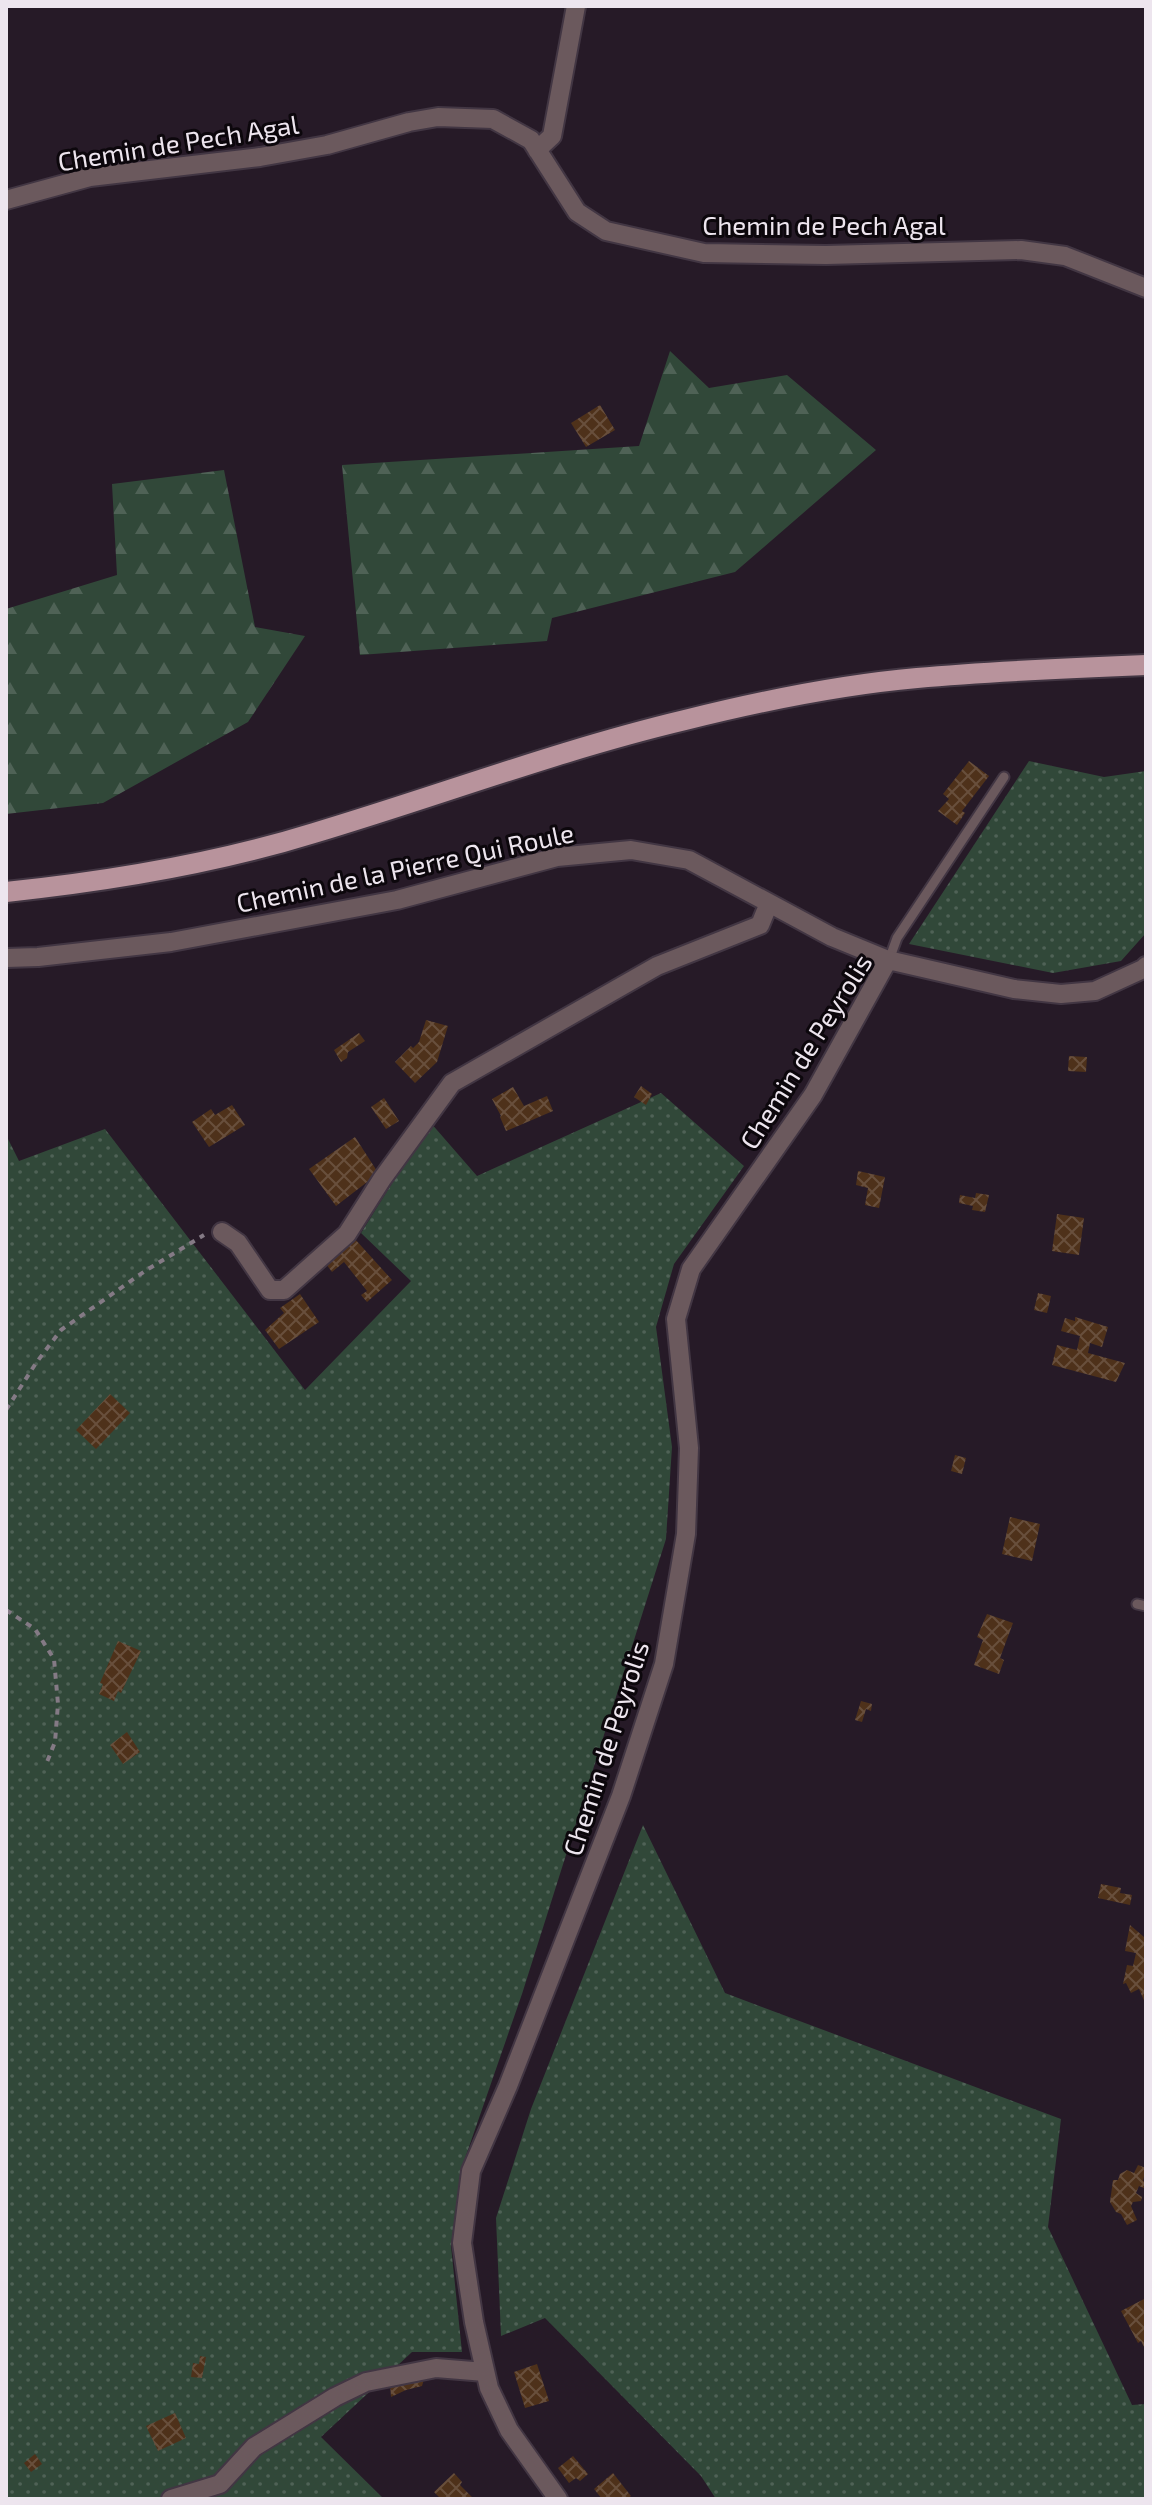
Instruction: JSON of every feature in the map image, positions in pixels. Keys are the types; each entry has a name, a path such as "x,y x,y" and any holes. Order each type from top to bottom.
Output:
{"main road":[{"path":"6,892 83,884 200,864 312,834 562,754 682,720 796,695 914,678 1146,665"}],"street":[{"path":"537,150 552,136 576,6"},
{"name":"Chemin de Pech Agal","path":"6,200 90,177 300,150 438,117 493,119 531,140 577,212 606,231 704,253 826,255 1021,250 1065,256 1146,288"},
{"name":"Chemin de la Pierre Qui Roule","path":"6,958 171,942 397,900 557,857 631,850 689,860 832,937 888,960"},
{"path":"222,1232 238,1243 270,1290 284,1290 347,1234 382,1179 452,1083 657,966 760,925 769,903"},
{"name":"Chemin de Peyrolis","path":"558,2499 509,2430 489,2388 474,2322 462,2243 471,2171 508,2086 621,1796 664,1664 686,1534 689,1448 676,1319 691,1269 813,1095 888,960 1014,989 1061,994 1095,991 1146,966"},
{"path":"171,2499 220,2484 254,2447 335,2397 366,2382 436,2368 485,2372"}],"lane":[{"path":"888,960 897,938 1004,777"}],"path":[{"path":"6,1410 61,1330 202,1235 222,1232"},
{"path":"6,1610 35,1629 54,1659 58,1704 55,1742 47,1762"}],"green space":[{"path":"670,351 709,388 787,375 876,450 735,572 552,618 547,641 360,655 342,465 639,446"},
{"path":"224,470 255,627 305,636 248,722 103,803 6,814 6,609 117,575 112,484"},
{"path":"1029,761 1104,777 1146,771 1146,933 1121,961 1053,973 909,944"},
{"path":"661,1093 744,1166 674,1264 656,1327 672,1447 666,1539 522,1994 461,2170 451,2246 462,2352 412,2352 321,2437 384,2499 6,2499 6,1135 19,1161 105,1129 305,1390 411,1281 361,1233 430,1122 477,1176"},
{"path":"643,1825 725,1993 1061,2119 1048,2227 1132,2405 1146,2404 1146,2499 716,2499 701,2476 545,2318 501,2336 496,2218 531,2109"}],"building":[{"path":"600,405 615,430 586,447 571,423"},
{"path":"969,761 989,776 962,811 965,813 957,825 938,811 949,799 943,794"},
{"path":"426,1020 448,1026 437,1062 415,1083 395,1062 419,1042"},
{"path":"359,1033 365,1041 348,1052 347,1058 341,1062 334,1050"},
{"path":"1069,1056 1087,1057 1086,1072 1068,1071"},
{"path":"641,1086 652,1094 646,1105 634,1097"},
{"path":"513,1087 524,1106 547,1096 553,1111 506,1131 492,1099"},
{"path":"384,1098 399,1121 386,1129 371,1107"},
{"path":"232,1105 245,1125 209,1147 192,1122 211,1109 215,1115"},
{"path":"355,1137 377,1171 375,1176 336,1206 309,1169"},
{"path":"858,1171 885,1177 879,1208 865,1205 868,1188 856,1185"},
{"path":"976,1193 989,1195 985,1212 959,1203 960,1195 975,1198"},
{"path":"1057,1214 1084,1218 1079,1255 1052,1251"},
{"path":"354,1238 392,1280 367,1302 361,1295 367,1291 344,1262 332,1272 326,1264"},
{"path":"1038,1293 1051,1296 1047,1313 1034,1310"},
{"path":"300,1294 319,1322 279,1349 265,1330 284,1313 280,1308"},
{"path":"1075,1317 1108,1327 1102,1347 1090,1343 1088,1353 1125,1363 1116,1382 1052,1365 1057,1345 1077,1350 1080,1336 1061,1331 1065,1318 1075,1321"},
{"path":"110,1394 130,1413 96,1449 76,1430"},
{"path":"955,1455 966,1458 962,1474 951,1471"},
{"path":"1010,1517 1040,1524 1032,1561 1002,1554"},
{"path":"987,1614 1013,1623 1000,1658 1004,1660 999,1674 974,1665 983,1640 977,1637"},
{"path":"118,1641 141,1651 114,1701 99,1694 103,1684 100,1683"},
{"path":"861,1701 872,1704 871,1711 866,1709 862,1722 855,1720"},
{"path":"127,1732 140,1752 123,1764 110,1745"},
{"path":"1101,1884 1121,1888 1120,1893 1132,1895 1130,1905 1098,1898"},
{"path":"1130,1925 1144,1937 1146,1935 1146,2005 1139,1989 1131,1993 1126,1983 1123,1984 1127,1965 1133,1966 1136,1953 1125,1951"},
{"path":"1138,2165 1146,2168 1143,2181 1146,2182 1146,2189 1139,2186 1136,2193 1142,2197 1141,2201 1133,2202 1131,2206 1137,2220 1127,2225 1110,2202 1113,2180 1118,2180 1120,2174 1127,2170 1134,2173"},
{"path":"1146,2298 1146,2351 1141,2341 1138,2343 1121,2311"},
{"path":"200,2356 206,2357 202,2378 191,2377 193,2363 199,2364"},
{"path":"537,2364 549,2401 525,2408 514,2372"},
{"path":"425,2376 422,2386 391,2397 390,2382"},
{"path":"175,2413 186,2438 158,2451 146,2426"},
{"path":"35,2454 42,2464 31,2472 24,2463"},
{"path":"573,2456 588,2474 580,2481 576,2478 569,2483 558,2468"},
{"path":"454,2473 462,2482 460,2485 474,2499 441,2499 434,2492"},
{"path":"613,2473 631,2496 627,2499 602,2499 594,2489"}]}
